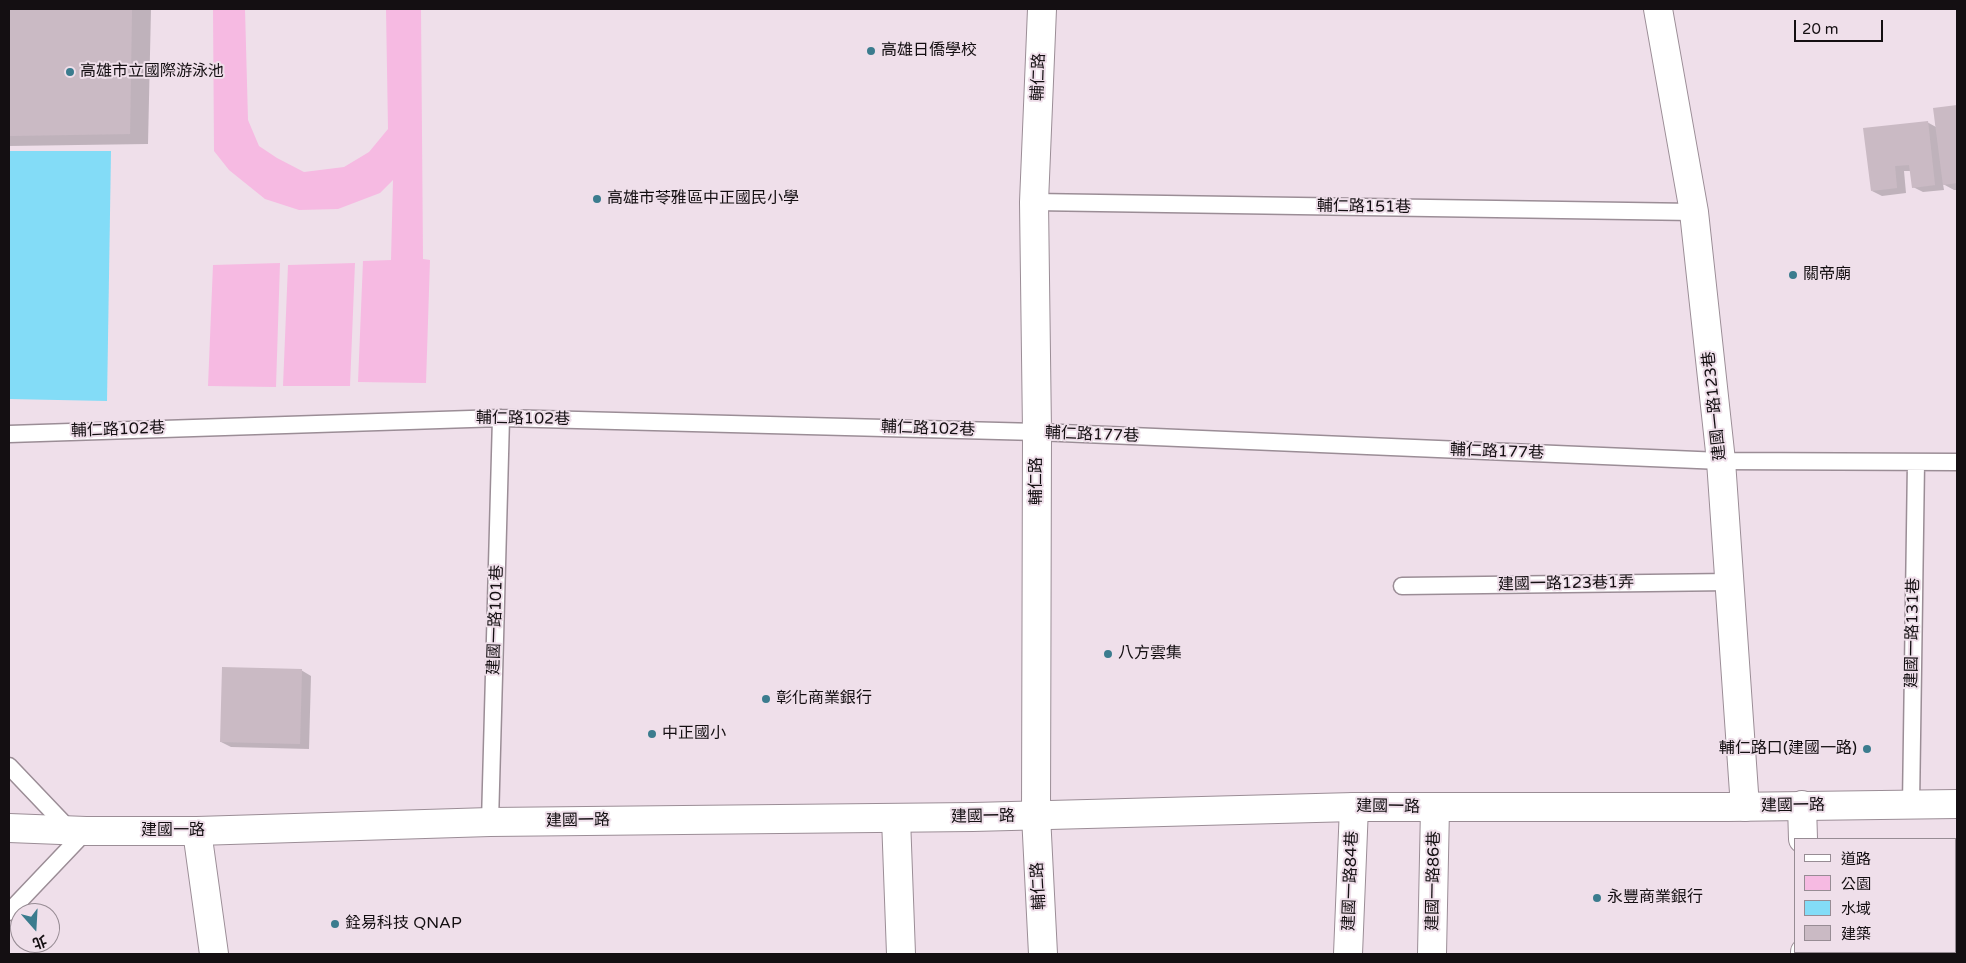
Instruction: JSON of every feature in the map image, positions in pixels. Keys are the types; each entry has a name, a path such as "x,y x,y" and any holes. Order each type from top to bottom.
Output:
{"street":[{"name":"輔仁路","path":"1042,9 1034,202 1037,432 1036,815 1043,954"},
{"name":"建國一路123巷","path":"1658,9 1694,212 1721,461 1731,582 1745,806"},
{"name":"建國一路","path":"9,828 197,831 490,822 896,818 1354,807 1957,804"},
{"path":"1802,805 1803,838"},
{"name":"建國一路84巷","path":"1348,954 1354,807"},
{"name":"建國一路86巷","path":"1432,954 1435,808"},
{"path":"896,818 900,954"},
{"path":"197,831 214,954"}],"lane":[{"name":"輔仁路151巷","path":"1034,202 1694,212"},
{"name":"輔仁路102巷","path":"9,434 501,418 1037,432"},
{"name":"建國一路101巷","path":"490,822 501,418"},
{"name":"輔仁路177巷","path":"1037,432 1721,461 1957,462"},
{"name":"建國一路131巷","path":"1911,805 1916,462"},
{"name":"建國一路123巷1弄","path":"1402,586 1731,582"},
{"path":"9,766 77,830 9,912"}],"green space":[{"path":"213,9 245,9 248,120 259,146 304,172 344,167 369,152 388,129 386,9 421,9 423,259 430,260 426,383 358,382 363,261 391,260 393,180 380,193 338,209 299,210 265,199 229,170 214,151"},
{"path":"280,263 276,387 208,386 213,265"},
{"path":"355,263 350,386 283,386 288,265"}],"water":[{"path":"9,151 111,151 107,401 9,399"}],"building":[{"name":"高雄市立國際游泳池","path":"9,9 132,9 130,134 9,136"},
{"path":"1957,105 1957,183 1943,185 1933,108"},
{"path":"1928,121 1935,185 1912,188 1909,165 1895,166 1897,188 1871,191 1863,128"},
{"path":"222,667 302,669 300,744 220,742"}],"place":[{"name":"高雄日僑學校","path":"871,51"},
{"name":"高雄市立國際游泳池","path":"70,72"},
{"name":"高雄市苓雅區中正國民小學","path":"597,199"},
{"name":"關帝廟","path":"1793,275"},
{"name":"八方雲集","path":"1108,654"},
{"name":"彰化商業銀行","path":"766,699"},
{"name":"中正國小","path":"652,734"},
{"name":"輔仁路口(建國一路)","path":"1867,749"},
{"name":"永豐商業銀行","path":"1597,898"},
{"name":"銓易科技 QNAP","path":"335,924"}]}
